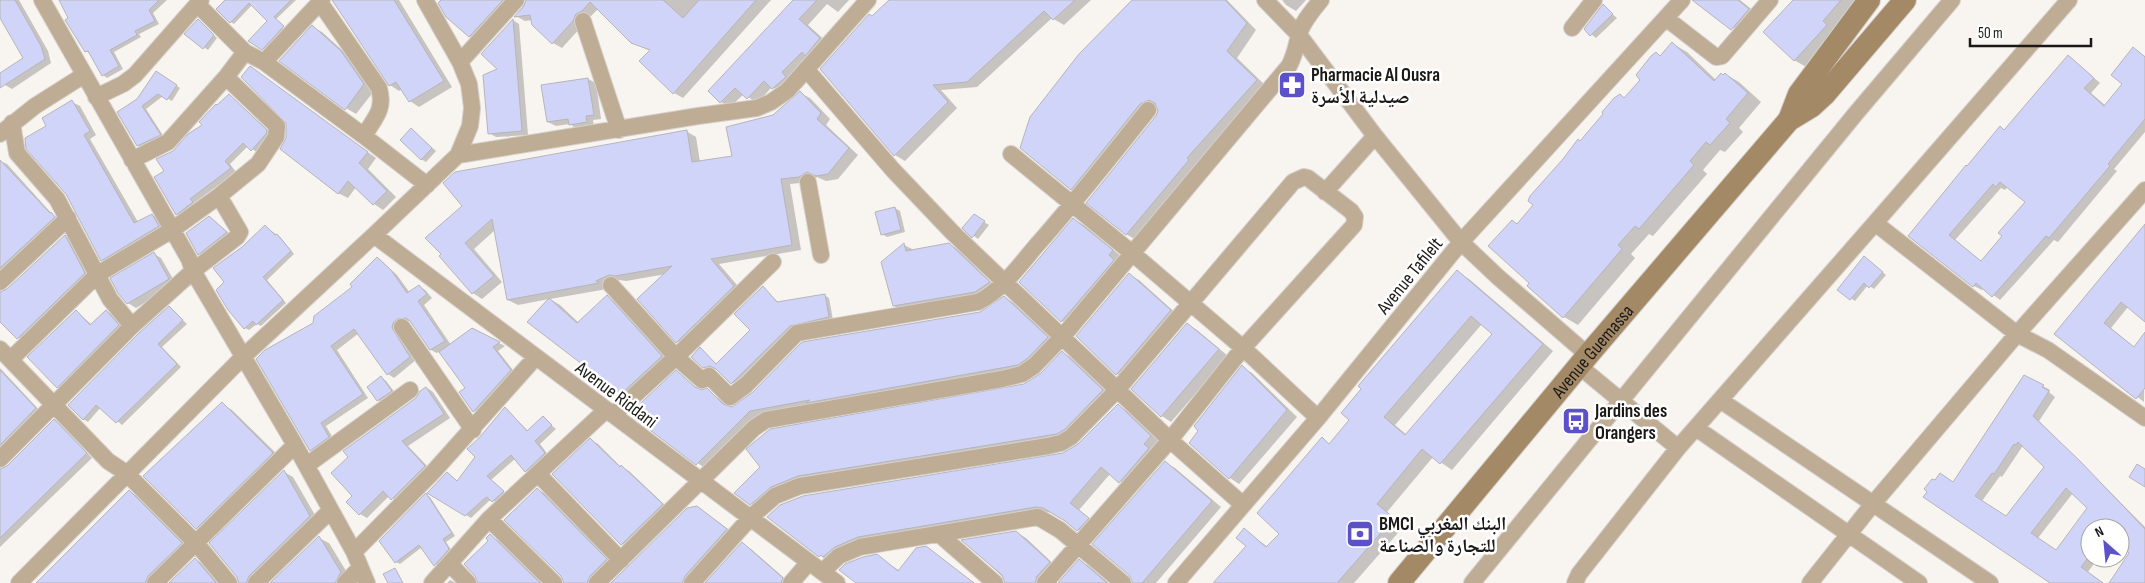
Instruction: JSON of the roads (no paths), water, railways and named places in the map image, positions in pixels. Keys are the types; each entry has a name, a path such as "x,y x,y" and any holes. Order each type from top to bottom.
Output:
{"main road":[{"name":"Avenue Guemassa","path":"1789,120 1793,106 1803,88 1869,0"},
{"name":"Avenue Guemassa","path":"1399,583 1583,360 1789,120 1812,106 1824,95 1905,0"}],"street":[{"path":"42,0 189,259 193,271 295,445 357,560 367,583"},
{"path":"460,62 516,0"},
{"path":"458,155 756,108 771,102 786,91 868,0"},
{"path":"1265,0 1299,35 1375,136 1461,242 1621,399 1678,448"},
{"path":"597,583 754,428 766,420 1002,379 1022,374 1034,366 1063,336 1289,66 1295,54 1304,22 1321,0"},
{"path":"1572,28 1594,0"},
{"name":"Avenue Tafilelt","path":"1176,583 1242,504 1318,418 1461,242 1667,19 1682,0"},
{"path":"1667,19 1716,56 1722,56 1770,0"},
{"path":"1472,583 1857,112 1952,0"},
{"path":"1575,583 1579,574 1678,448 2069,0"},
{"path":"264,62 321,1 379,88 382,98 381,109 364,136"},
{"path":"96,98 116,88 135,75 199,2 245,52 264,62 364,136 426,185"},
{"path":"18,583 244,356 458,155 470,126 472,108 469,84 460,62 429,2"},
{"path":"583,21 619,130"},
{"path":"132,160 168,142 226,77 245,52"},
{"path":"806,70 893,170 952,232 1170,440 1242,504"},
{"path":"84,75 6,128 16,153 58,199 110,299 132,326"},
{"path":"226,77 277,126 276,137 258,164 219,196 172,230 98,274 5,354 108,460 126,473 196,542 229,583"},
{"path":"611,285 676,357 702,380 709,376 730,397 746,385 797,333 978,302 990,296 1005,282 1072,205 1148,110"},
{"path":"1325,192 1375,136"},
{"path":"1011,154 1132,253 1243,348 1318,418"},
{"path":"692,583 751,517 775,496 800,486 1062,443 1078,431 1117,390 1292,182 1304,177 1353,214 1356,221 1354,225 1243,348 1170,440 1046,583"},
{"path":"808,182 821,255"},
{"path":"1810,583 1872,505 2017,334 2145,190"},
{"path":"1,455 54,406 132,326 193,271 237,237 240,232 219,196"},
{"path":"0,282 68,218"},
{"path":"1875,223 2017,334 2048,350 2145,418"},
{"name":"Avenue Riddani","path":"374,235 535,358 751,517 837,583"},
{"path":"432,583 489,519 538,474 676,357 773,262"},
{"path":"402,326 473,430"},
{"path":"345,583 357,560 535,358"},
{"path":"306,465 410,390"},
{"path":"1720,400 1872,505 1990,583"},
{"path":"1696,428 1919,583"},
{"path":"155,583 295,445"},
{"path":"538,474 621,560"},
{"path":"256,583 330,510"},
{"path":"791,583 816,567 850,550 1038,517 1078,544 1123,583"},
{"path":"489,519 554,583"},
{"path":"939,534 995,583"},
{"path":"450,564 468,583"}],"place":[{"name":"Pharmacie Al Ousra صيدلية الأسرة","path":"1292,85"},
{"name":"Jardins des Orangers","path":"1576,421"},
{"name":"BMCI البنك المغربي للتجارة والصناعة","path":"1360,534"}]}
